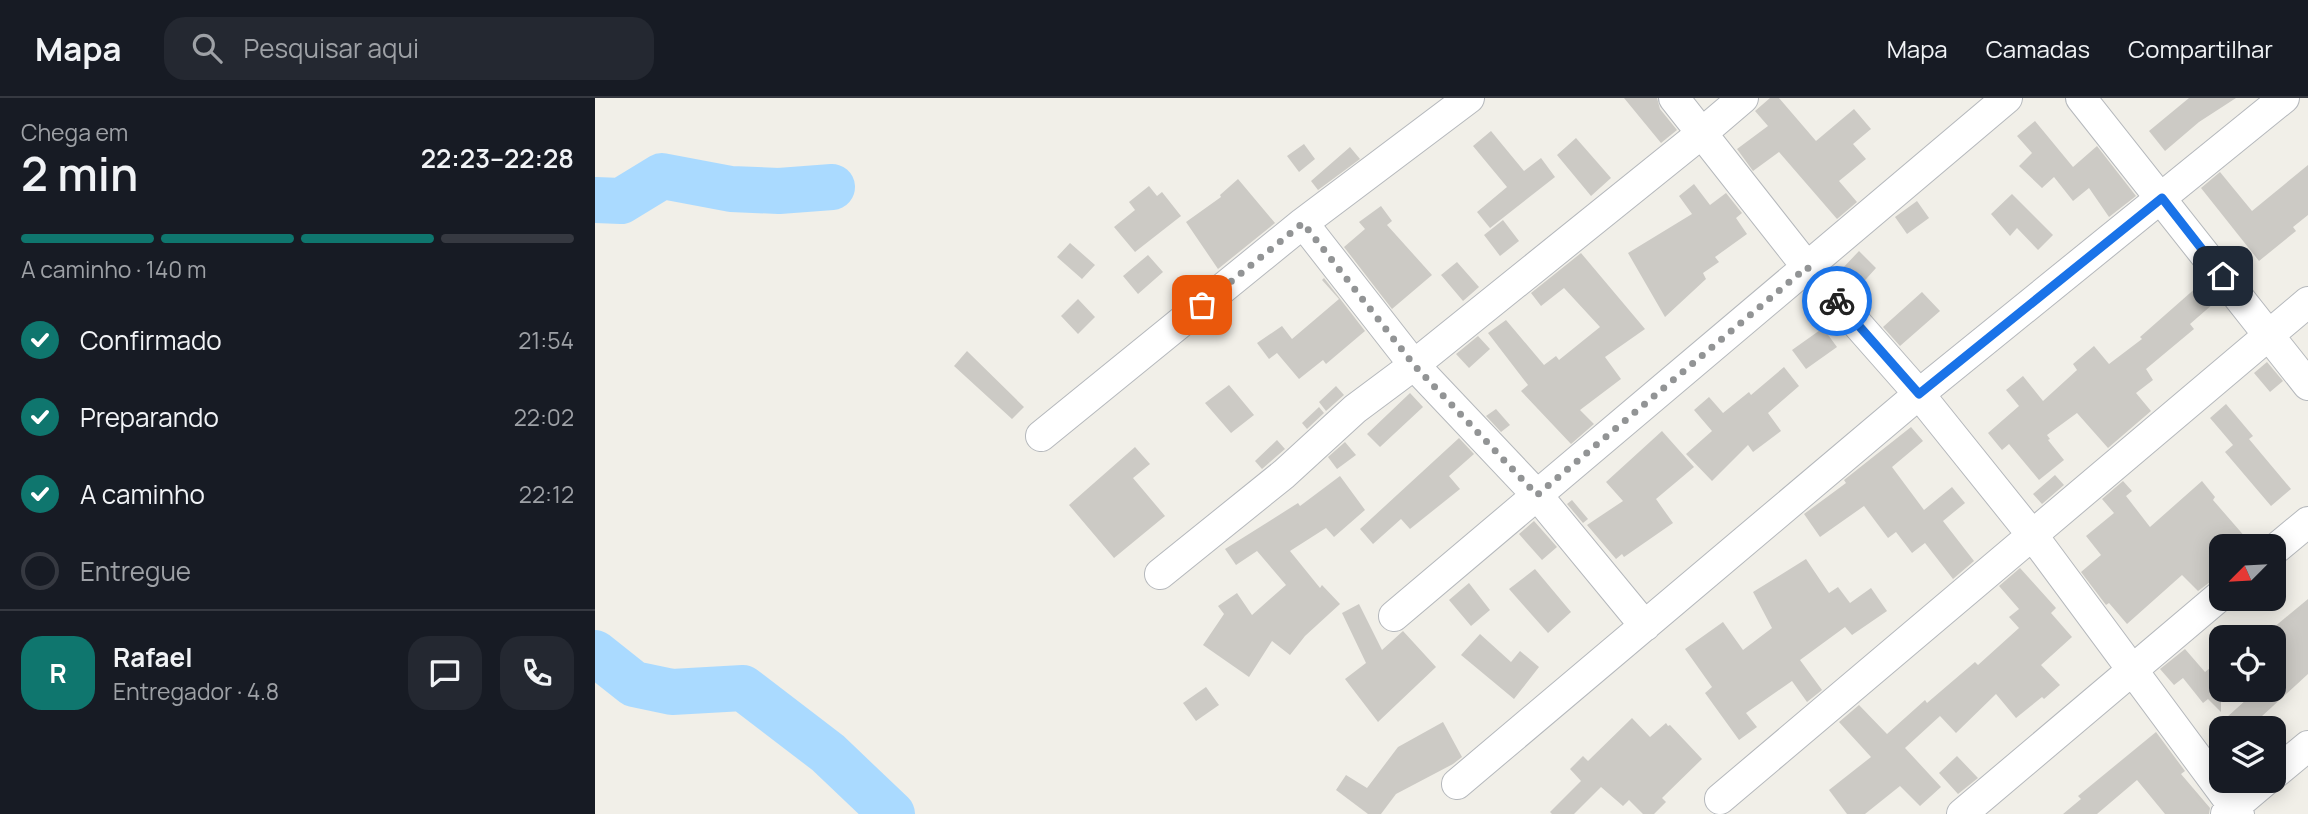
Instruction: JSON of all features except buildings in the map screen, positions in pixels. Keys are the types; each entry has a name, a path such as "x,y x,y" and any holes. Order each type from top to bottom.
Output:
{"street":[{"path":"1041,436 1303,223 1469,98"},
{"path":"1674,98 1807,267 1919,394 2033,536 2233,812 2253,793"},
{"path":"1160,574 1284,474 1355,409 1414,365 1743,98"},
{"path":"1394,616 2007,98"},
{"path":"2081,98 2308,385"},
{"path":"1457,784 1919,394 2284,98"},
{"path":"1303,223 1414,365 1537,495 1645,626"},
{"path":"1720,799 2308,302"},
{"path":"2286,540 2308,522"},
{"path":"1962,814 2209,605"},
{"path":"2286,764 2308,746"}],"waterway":[{"path":"595,200 621,201 662,176 731,189 779,191 832,187"},
{"path":"595,653 634,684 672,692 743,688 828,753 892,814"}],"way so far":[{"path":"1202,305 1303,223 1414,365 1537,495 1807,267 1837,301"}],"route":[{"path":"1837,301 1919,394 2162,198 2223,276"}]}
